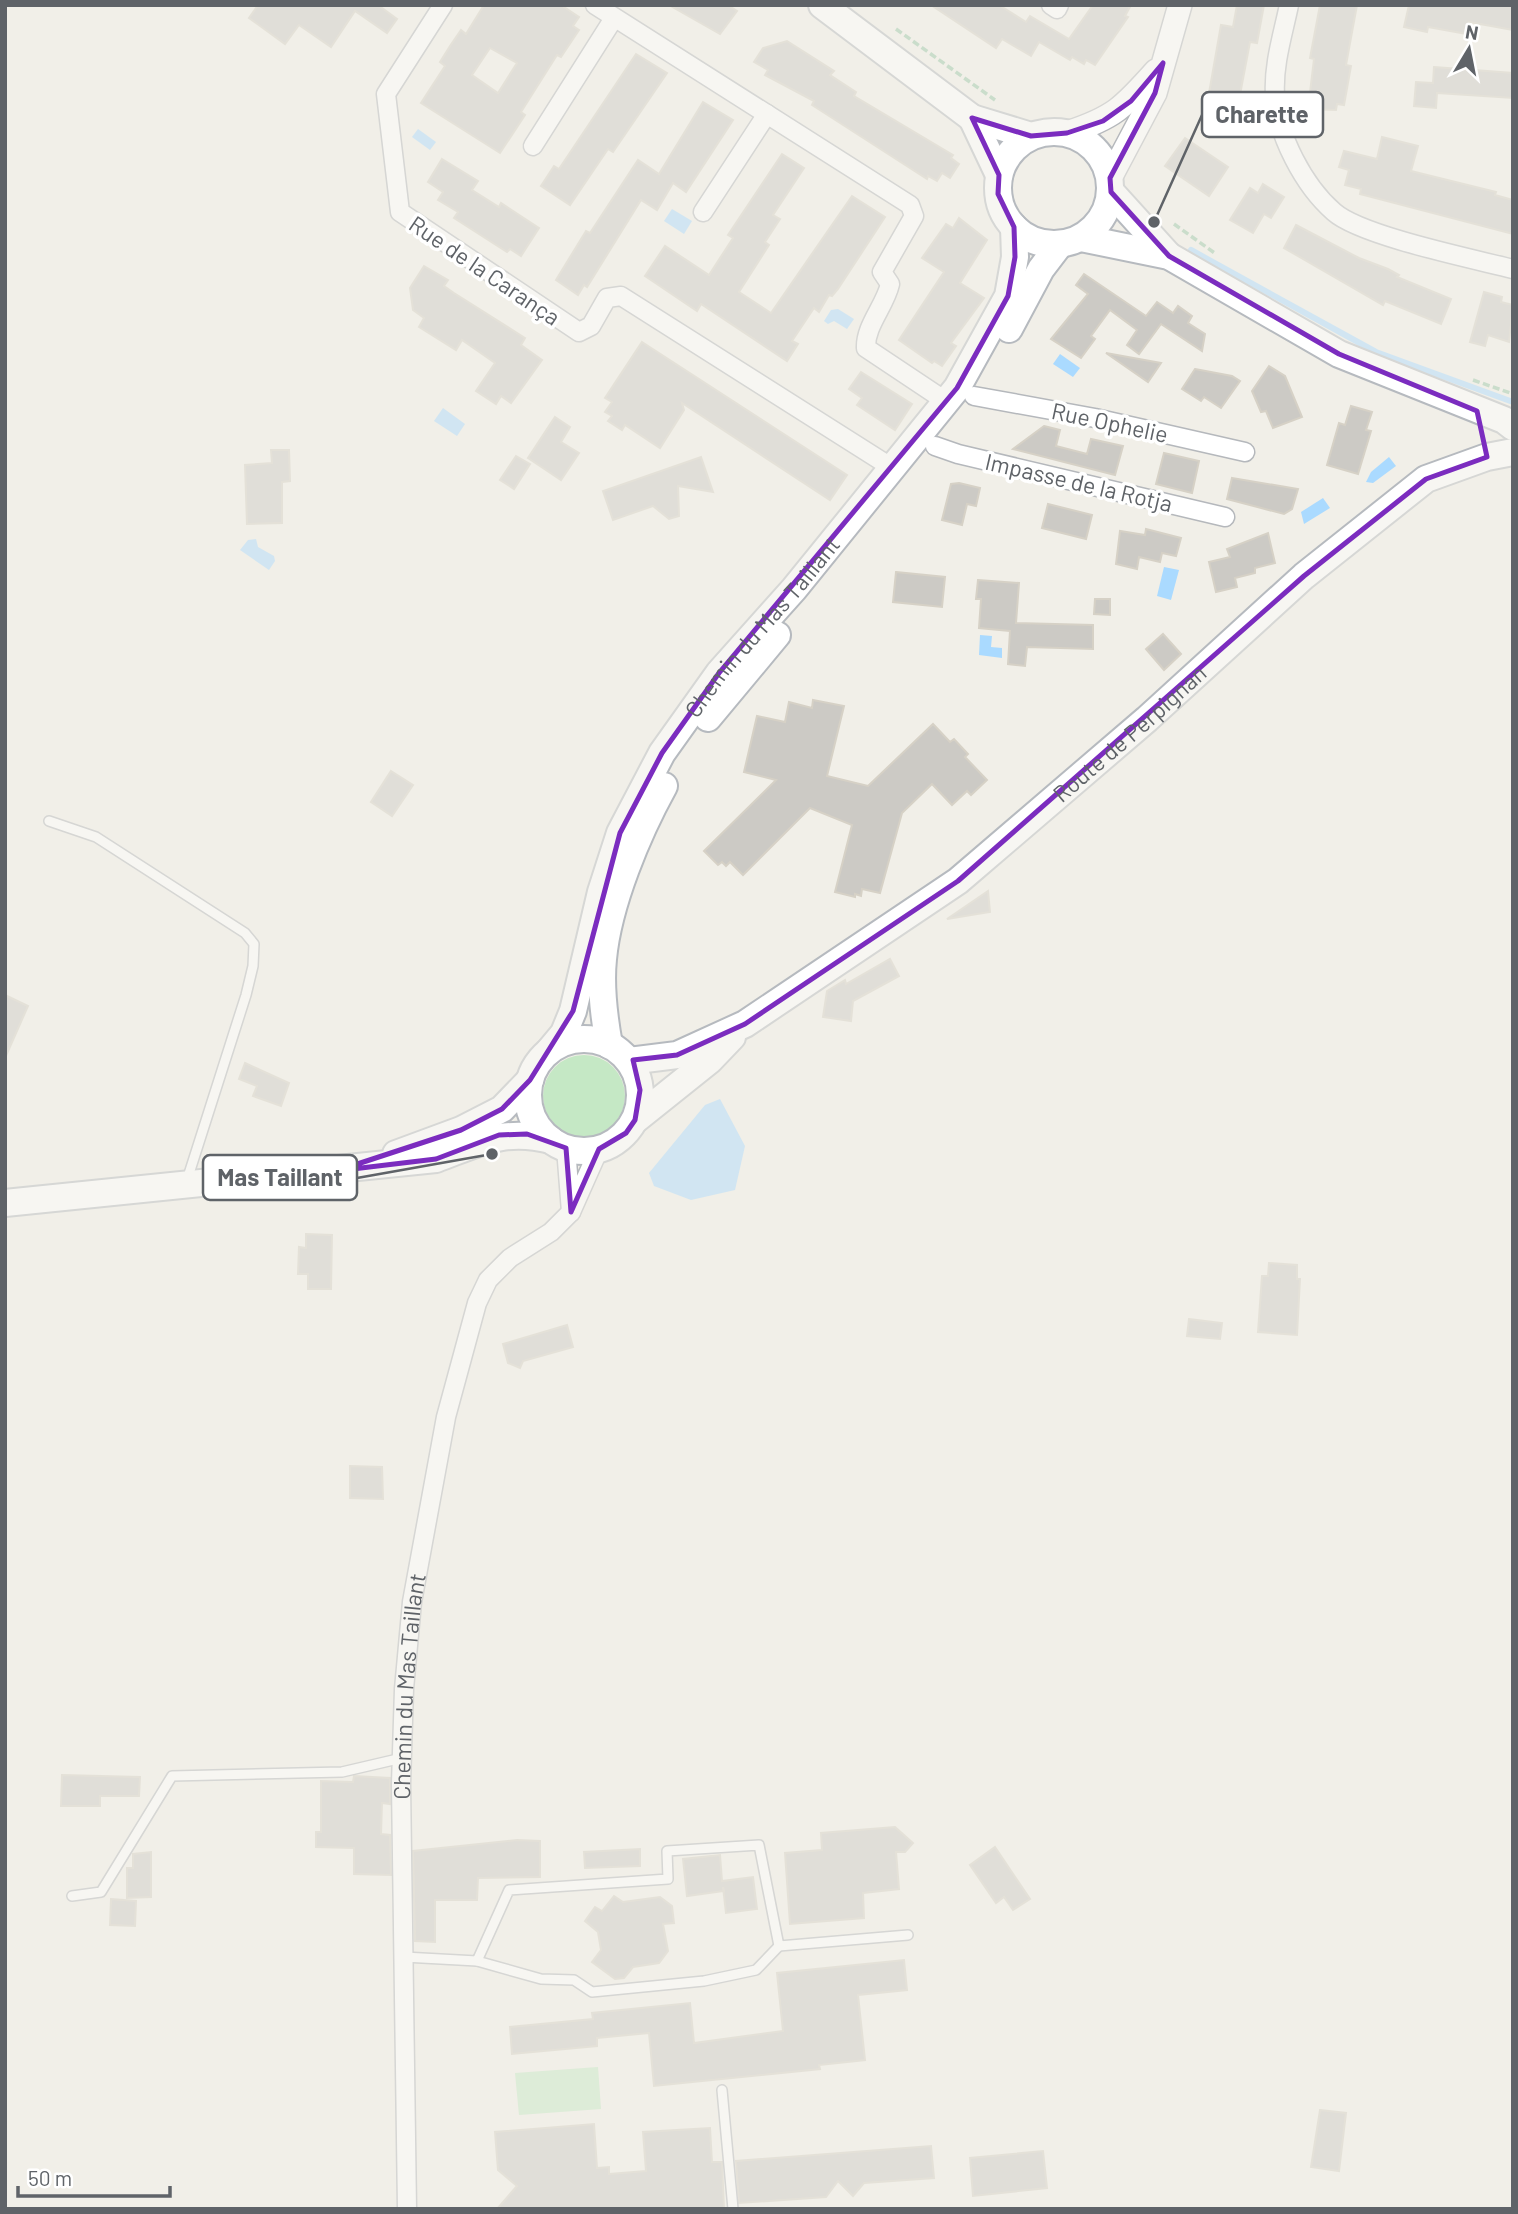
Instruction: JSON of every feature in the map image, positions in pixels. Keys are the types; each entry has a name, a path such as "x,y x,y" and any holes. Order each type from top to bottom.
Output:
{"main road":[{"path":"822,5 972,118 1031,136"},
{"path":"972,118 999,175"},
{"path":"1169,256 1071,241 1043,243 1014,227 1003,212 998,194 999,175 1005,159 1017,145 1031,136 1049,131 1067,133 1096,149 1105,162 1111,185 1169,256 1339,354 1504,420 1513,427"},
{"path":"1071,241 1096,226 1106,211 1111,185"},
{"name":"Chemin du Mas Taillant","path":"549,1051 564,1033 573,1011 601,892 620,833 662,753 719,673 894,469 947,402 1008,296 1015,257 1014,227"},
{"name":"Chemin du Mas Taillant","path":"619,1053 604,1017 603,957 614,908 661,792 684,749 726,694 974,396 1041,269 1071,241"},
{"path":"1477,411 1500,455"},
{"name":"Route de Perpignan","path":"619,1053 677,1055 745,1024 958,881 1146,719 1304,576 1426,479 1500,455"},
{"name":"Route de Perpignan","path":"635,1120 710,1060 745,1024"},
{"path":"5,1203 436,1159 499,1135 527,1134 558,1144 599,1149 626,1133 635,1120 640,1090 619,1053 579,1039 549,1051 537,1064 530,1080 528,1097 531,1114 539,1129 558,1144"},
{"path":"336,1171 381,1159 461,1130 502,1109 530,1080"}],"street":[{"name":"Rue de la Carança","path":"443,5 386,94 400,212 579,332 591,326 607,298 621,296 894,469"},
{"path":"595,5 910,205 914,216 882,272 890,284 886,299 865,337 866,348 947,402"},
{"path":"1051,5 1057,9 1059,5"},
{"path":"1111,185 1155,93 1180,5"},
{"path":"1289,5 1276,67 1275,96 1283,141 1335,213 1378,233 1513,269"},
{"path":"533,146 614,18"},
{"path":"1067,133 1103,121 1121,108 1163,63"},
{"path":"704,212 767,114"},
{"name":"Rue Ophelie","path":"974,396 1095,418 1245,452"},
{"name":"Impasse de la Rotja","path":"935,446 958,454 1225,517"},
{"path":"558,1144 571,1212"},
{"path":"571,1212 599,1149"},
{"name":"Chemin du Mas Taillant","path":"407,2209 402,1758 412,1601 446,1418 477,1303 488,1280 509,1258 551,1232 571,1212"}],"lane":[{"path":"49,821 96,837 245,933 254,944 246,995 186,1185"},
{"path":"72,1896 101,1892 172,1776 342,1772 402,1758"},
{"path":"477,1961 509,1891 667,1879 667,1851 759,1845 779,1946"},
{"path":"404,1957 477,1961 541,1979 574,1980 592,1992 704,1981 755,1970 779,1946 908,1935"},
{"path":"722,2090 733,2209"}],"path":[{"path":"885,22 999,103"},
{"path":"1173,223 1222,258"},
{"path":"1467,378 1513,394"}],"highlighted area":[{"path":"1163,63 1155,93 1110,178 1111,192 1169,256 1339,354 1477,411 1487,457 1426,479 1304,576 958,881 745,1024 677,1055 633,1060 640,1090 635,1120 626,1133 599,1149 571,1212 566,1148 527,1134 499,1135 436,1159 336,1171 461,1130 502,1109 530,1080 573,1011 620,833 662,753 719,673 957,388 1008,296 1015,257 1014,227 998,194 999,175 972,118 1031,136 1067,133 1103,121 1131,101"}],"green space":[{"path":"584,1055 600,1058 613,1067 622,1080 625,1096 622,1112 613,1125 600,1134 584,1137 568,1134 555,1125 546,1112 543,1096 546,1080 555,1067 568,1058"},
{"path":"598,2067 601,2109 519,2115 515,2073"}],"water":[{"path":"418,129 436,142 430,150 412,137"},
{"path":"672,209 692,221 684,234 664,221"},
{"path":"838,309 854,319 847,329 834,321 828,324 824,321 831,310"},
{"path":"1060,354 1080,368 1073,377 1053,364"},
{"path":"443,408 465,424 457,436 434,421"},
{"path":"1389,457 1396,466 1373,483 1366,482 1371,472"},
{"path":"1323,498 1330,508 1304,524 1301,512"},
{"path":"256,539 258,547 274,556 275,561 269,570 240,550 248,540"},
{"path":"1164,567 1179,570 1171,600 1157,596"},
{"path":"980,635 992,636 991,647 1002,648 1002,658 979,655"},
{"path":"720,1099 745,1146 735,1190 691,1200 654,1186 649,1173 705,1105"}],"building":[{"path":"258,5 378,5 397,19 387,33 355,11 331,47 299,25 285,44 249,18"},
{"path":"484,5 561,5 579,17 573,26 579,30 561,57 557,55 521,112 525,115 500,153 421,103 445,66 440,62 450,46 461,30 466,34","holes":["490,48 517,63 498,93 472,75"]},
{"path":"669,5 728,5 737,11 720,34"},
{"path":"931,5 999,5 1026,22 1030,16 1069,39 1093,5 1131,5 1125,16 1128,17 1095,65 1086,60 1084,64 1072,57 1070,60 1039,42 1031,56 1002,39 996,48"},
{"path":"1237,5 1264,5 1257,43 1250,42 1235,121 1205,116 1221,25 1233,27"},
{"path":"1320,5 1357,5 1346,65 1351,66 1344,105 1337,104 1336,110 1308,109 1314,59 1310,58"},
{"path":"1409,5 1513,5 1513,30 1469,22 1467,34 1428,27 1427,32 1404,27"},
{"path":"787,41 834,71 830,75 856,92 854,96 953,155 951,158 959,164 950,178 942,173 937,181 928,176 927,179 812,105 814,101 765,75 768,70 754,62 763,48"},
{"path":"636,54 667,73 613,152 608,149 570,205 541,186 554,166 559,169"},
{"path":"1434,67 1513,73 1513,98 1437,93 1436,108 1414,106 1416,82 1433,83"},
{"path":"703,102 733,120 686,192 673,183 657,210 641,200 587,287 584,285 578,295 556,280 586,231 590,233 638,160 659,174"},
{"path":"1382,137 1418,146 1411,171 1496,192 1495,195 1513,200 1513,234 1360,194 1361,189 1345,185 1349,170 1339,167 1344,151 1377,159"},
{"path":"1185,138 1228,167 1209,196 1165,166"},
{"path":"782,154 804,168 773,215 780,219 765,242 769,245 739,292 771,313 852,196 885,217 838,289 832,296 829,295 819,312 814,308 792,341 798,344 787,361 701,304 697,311 645,276 665,246 709,275 733,238 728,235"},
{"path":"442,159 478,181 472,190 499,207 501,203 539,228 521,256 510,249 507,252 454,218 458,212 438,200 443,192 428,182"},
{"path":"1263,184 1284,197 1271,218 1264,214 1253,233 1230,220 1250,188 1258,193"},
{"path":"959,218 987,240 960,283 984,298 951,343 956,346 942,366 934,361 932,363 899,340 944,272 922,258 946,224 953,228"},
{"path":"1296,225 1359,258 1388,269 1399,275 1397,277 1451,299 1441,324 1385,301 1383,305 1284,248"},
{"path":"424,266 448,280 444,286 525,338 521,345 542,360 511,403 501,396 496,404 476,391 495,363 462,340 456,350 419,327 424,318 413,310 410,288"},
{"path":"1084,274 1146,316 1157,302 1173,313 1178,306 1192,316 1188,323 1205,334 1202,351 1161,324 1139,354 1127,345 1137,330 1110,310 1091,336 1095,339 1081,358 1051,339 1088,294 1076,285"},
{"path":"1484,292 1502,297 1501,302 1513,305 1509,342 1488,335 1485,346 1470,342"},
{"path":"642,342 847,475 830,500 682,403 684,410 660,448 625,425 622,430 608,421 612,416 605,412 612,402 605,398"},
{"path":"1106,353 1161,363 1148,382"},
{"path":"1269,366 1285,376 1302,417 1273,428 1266,411 1261,412 1252,391"},
{"path":"1195,369 1232,376 1240,381 1221,408 1204,397 1201,401 1182,389"},
{"path":"861,372 912,404 895,430 857,405 862,398 849,389"},
{"path":"1351,406 1372,412 1366,430 1371,431 1358,474 1327,465 1339,423 1345,425"},
{"path":"555,417 570,427 561,442 579,453 561,480 528,458"},
{"path":"1044,426 1060,430 1056,446 1087,454 1091,439 1123,446 1115,475 1013,449"},
{"path":"271,450 289,450 290,481 282,482 282,523 247,524 245,465 272,463"},
{"path":"1164,453 1199,461 1192,493 1156,484"},
{"path":"516,456 530,464 514,489 500,480"},
{"path":"701,457 713,492 678,486 679,516 669,519 653,506 613,520 603,491"},
{"path":"1232,478 1298,489 1292,509 1284,514 1227,499"},
{"path":"951,484 980,488 976,506 967,504 962,525 942,520"},
{"path":"1048,504 1092,515 1086,539 1042,528"},
{"path":"1146,529 1181,538 1176,556 1162,553 1160,562 1139,557 1137,569 1116,564 1120,531 1145,535"},
{"path":"1268,533 1275,563 1255,568 1255,573 1235,578 1237,587 1216,592 1209,562 1230,557 1227,549"},
{"path":"896,572 945,577 942,607 893,602"},
{"path":"978,580 1019,583 1016,623 1093,625 1093,649 1027,647 1025,666 1008,664 1010,631 979,628 981,599 976,599"},
{"path":"1095,599 1110,599 1110,615 1094,614"},
{"path":"1163,634 1181,654 1164,670 1146,649"},
{"path":"813,700 844,706 827,776 868,786 933,724 950,742 954,739 968,754 965,757 987,780 971,795 967,791 952,805 932,784 902,813 880,893 862,889 861,896 855,894 855,897 835,892 852,825 810,808 743,875 730,862 726,866 722,862 718,865 704,851 776,780 744,772 757,716 785,722 789,702 812,708"},
{"path":"391,771 413,785 392,816 371,802"},
{"path":"988,891 990,912 947,919"},
{"path":"890,959 899,976 853,1001 851,1021 823,1017 827,991 845,980 846,984"},
{"path":"5,995 28,1006 5,1058"},
{"path":"245,1063 289,1083 281,1106 253,1096 257,1086 239,1079"},
{"path":"306,1234 332,1235 331,1289 308,1289 308,1274 298,1274 299,1247 306,1248"},
{"path":"1269,1263 1297,1265 1297,1279 1300,1279 1297,1335 1258,1332 1262,1276 1268,1276"},
{"path":"1189,1319 1222,1323 1220,1339 1187,1336"},
{"path":"567,1325 573,1347 523,1361 520,1368 508,1363 503,1344"},
{"path":"350,1466 382,1467 383,1499 350,1498"},
{"path":"62,1775 140,1777 139,1796 100,1796 100,1806 61,1806"},
{"path":"354,1776 390,1778 390,1804 382,1803 381,1834 390,1835 391,1875 354,1874 354,1848 316,1847 316,1832 321,1832 321,1781 353,1782"},
{"path":"895,1827 913,1843 905,1852 896,1852 899,1889 863,1893 864,1918 790,1924 785,1853 822,1850 821,1833"},
{"path":"517,1840 540,1841 540,1877 478,1878 477,1900 435,1900 435,1942 415,1941 413,1851"},
{"path":"995,1847 1030,1899 1013,1910 1004,1897 996,1903 970,1865"},
{"path":"640,1849 640,1866 585,1868 584,1852"},
{"path":"151,1852 151,1897 127,1898 127,1868 133,1868 133,1854"},
{"path":"720,1855 722,1881 753,1877 757,1909 726,1913 723,1891 687,1896 683,1859"},
{"path":"614,1896 623,1902 660,1897 672,1906 674,1923 663,1924 668,1951 659,1963 633,1967 624,1978 615,1979 592,1962 601,1950 598,1932 585,1921 595,1907 602,1911"},
{"path":"111,1899 136,1901 135,1926 110,1925"},
{"path":"904,1960 907,1990 858,1995 865,2060 819,2065 820,2069 654,2086 649,2033 597,2038 597,2046 512,2054 510,2027 593,2019 592,2013 690,2003 694,2043 783,2031 777,1973"},
{"path":"1320,2110 1346,2113 1339,2171 1311,2167"},
{"path":"594,2124 597,2168 609,2167 609,2174 646,2171 643,2132 710,2128 712,2162 722,2162 724,2209 497,2209 517,2186 498,2170 495,2132"},
{"path":"931,2146 934,2178 864,2183 853,2196 838,2181 826,2197 739,2203 736,2161"},
{"path":"1043,2151 1047,2188 973,2196 970,2158"}],"waterway":[{"path":"1191,250 1376,352 1513,402"}],"place":[{"name":"Charette","path":"1154,222"},
{"name":"Mas Taillant","path":"492,1154"}]}
